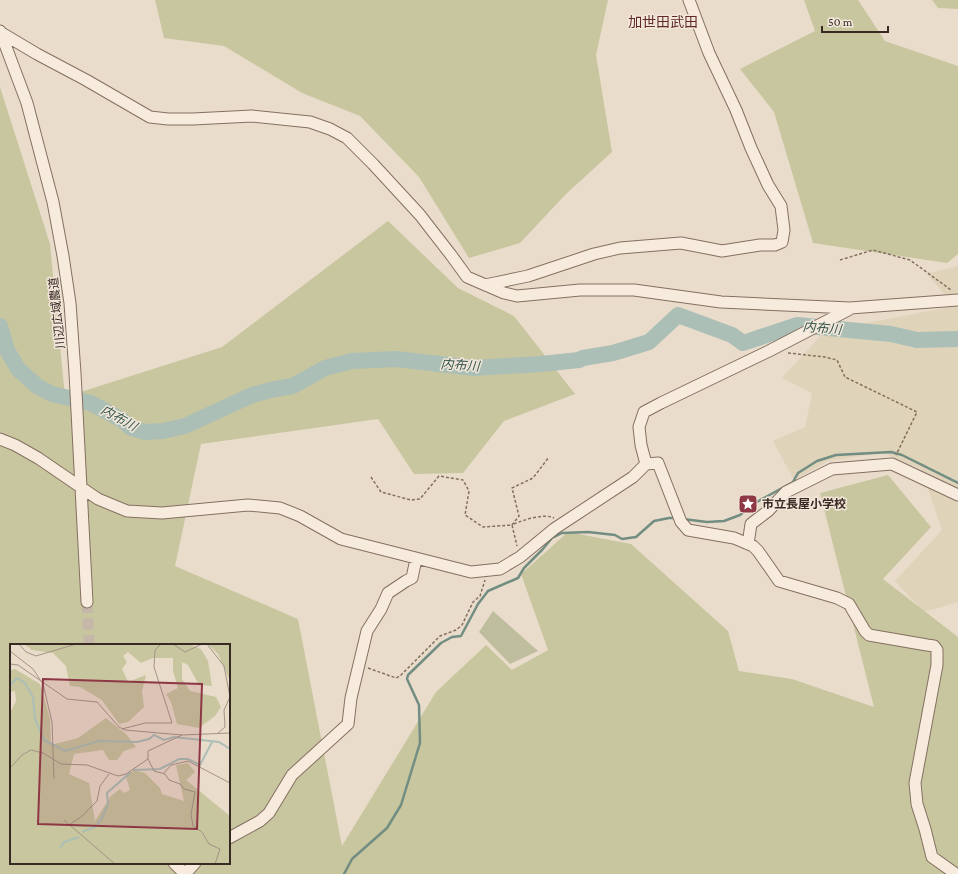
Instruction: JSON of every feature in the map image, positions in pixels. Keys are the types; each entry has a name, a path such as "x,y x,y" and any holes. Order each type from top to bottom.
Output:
{"street":[{"path":"484,285 528,276 594,254 620,248 681,243 722,252 775,245 782,242 784,230 781,206 768,185 751,148 736,110 709,53 689,0"},
{"path":"0,32 150,117 168,120 252,116 310,122 330,129 347,138 373,164 420,215 467,277 504,294 517,296 580,290 634,290 721,302 850,308 958,300"},
{"name":"川辺広域農道","path":"0,32 26,103 53,202 69,295 76,373 87,602"},
{"path":"646,464 641,445 639,427 644,412 768,351 850,308"},
{"path":"0,439 15,445 38,458 81,488 105,502 127,510 162,513 248,505 280,508 300,516 341,539 471,572 500,569 520,557 554,529 633,477 646,464 658,463 681,522 688,530 734,538 748,544 758,551 779,581 837,598 849,604 869,635 934,646 937,650 937,665 915,783 917,804 932,857 956,874"},
{"path":"748,544 751,524 768,512 786,492 832,469 892,464 958,495"},
{"path":"230,837 260,821 269,813 292,775 348,724 350,698 367,631 381,609 388,593 412,578 416,559"},
{"path":"175,864 185,874 194,864"}],"path":[{"path":"840,260 873,250 910,260 949,288 958,300"},
{"path":"768,351 825,357 837,360 845,376 917,412 892,464"},
{"path":"512,525 519,516 512,488 533,478 549,458"},
{"path":"371,477 381,492 411,500 420,499 439,476 463,480 469,491 465,515 483,527 512,525 522,521 552,516 563,523"},
{"path":"512,525 520,557"},
{"path":"358,664 396,678 400,676 440,636 456,630 462,625 473,602 480,596 488,571"}],"shaded area":[{"path":"155,0 608,0 596,55 612,152 566,194 520,243 469,258 419,177 360,116 302,93 224,46 164,38"},
{"path":"804,0 858,0 885,41 958,66 958,254 947,263 813,243 774,112 740,69 815,31"},
{"path":"932,0 958,0 958,9 938,8"},
{"path":"0,87 50,244 65,397 222,347 388,221 458,288 514,316 575,394 504,421 463,473 414,474 378,419 201,444 175,566 298,619 342,846 436,692 486,645 512,670 548,650 521,574 568,532 631,544 728,631 739,671 792,679 874,707 820,493 888,475 931,527 883,579 958,637 958,874 0,874"},
{"path":"958,266 958,602 924,612 895,581 942,530 921,469 883,453 828,461 794,480 773,441 805,427 812,393 782,378 825,331 955,306 927,274"}],"green space":[{"path":"493,611 538,651 510,664 479,632"}],"waterway":[{"name":"内布川","path":"0,326 7,350 18,369 37,386 52,394 91,403 122,420 131,428 145,432 163,431 185,426 252,395 293,386 325,368 352,361 396,359 474,368 579,360 613,353 649,342 678,315 732,335 743,343 797,325 891,334 917,340 958,339"},
{"path":"683,519 707,522 724,521 740,515 755,503 793,482 798,473 817,461 836,455 891,452 902,455 958,483"},
{"path":"344,874 352,859 387,828 401,805 420,743 419,705 407,679 408,675 441,643 452,637 461,636 478,604 488,591 518,578 524,568 552,538 562,533 588,532 615,535 622,539 636,537 654,521 676,518"}],"tunnel":[{"path":"87,602 89,644"}],"place":[{"name":"市立長屋小学校","path":"748,504"}],"district":[{"name":"加世田武田","path":"663,22"}]}
